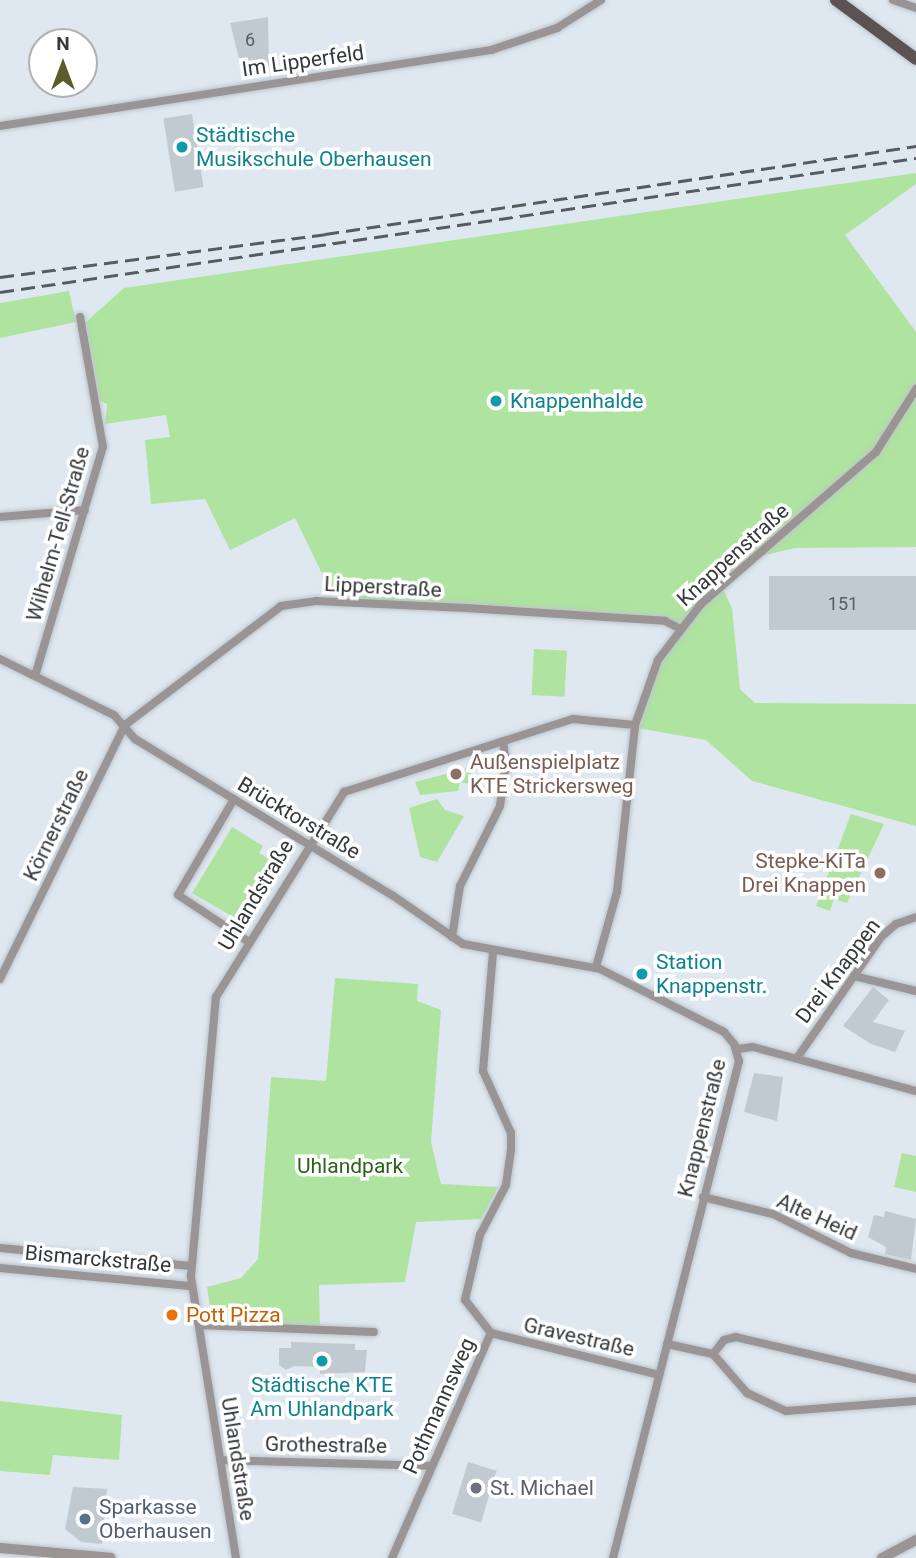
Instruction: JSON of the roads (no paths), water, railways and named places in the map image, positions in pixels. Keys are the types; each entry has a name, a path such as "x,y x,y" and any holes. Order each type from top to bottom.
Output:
{"main road":[{"path":"836,0 915,59"}],"street":[{"name":"Im Lipperfeld","path":"0,126 491,50 557,28 601,0"},
{"path":"893,0 916,8"},
{"name":"Wilhelm-Tell-Straße","path":"35,676 103,447 80,317"},
{"name":"Knappenstraße","path":"613,1558 739,1061 737,1049 724,1032 596,967 617,892 635,725 652,672 679,628 876,452 916,389"},
{"path":"0,517 85,510"},
{"name":"Lipperstraße","path":"125,725 267,615 298,602 479,608 665,621 679,628"},
{"name":"Brücktorstraße","path":"0,659 125,725 135,739 308,843 452,937 493,952 596,967"},
{"name":"Uhlandstraße","path":"236,1558 191,1266 212,1008 308,843 347,790 578,718 635,725"},
{"name":"Körnerstraße","path":"0,979 125,725"},
{"path":"452,937 460,886 500,806 506,764 503,741"},
{"path":"234,799 178,895 249,942"},
{"name":"Drei Knappen","path":"797,1058 886,932 916,917"},
{"name":"Pothmannsweg","path":"392,1558 491,1333 465,1300 480,1235 506,1185 511,1150 511,1133 483,1071 493,952"},
{"path":"854,976 916,991"},
{"path":"737,1049 753,1047 916,1091"},
{"name":"Alte Heid","path":"703,1197 773,1214 855,1254 916,1269"},
{"name":"Bismarckstraße","path":"0,1248 191,1266"},
{"name":"Bismarckstraße","path":"0,1268 192,1286"},
{"path":"199,1325 374,1332"},
{"name":"Gravestraße","path":"491,1333 659,1375"},
{"path":"713,1354 724,1340 736,1337 916,1379"},
{"path":"667,1345 713,1354 747,1393 786,1411 916,1401"},
{"name":"Grothestraße","path":"221,1460 431,1466"},
{"path":"882,1558 916,1540"},
{"path":"0,1548 111,1558"}],"railway":[{"path":"0,277 325,234 916,146"},
{"path":"0,292 916,158"}],"place":[{"name":"Städtische Musikschule Oberhausen","path":"182,147"},
{"name":"Knappenhalde","path":"496,401"},
{"name":"Außenspielplatz KTE Strickersweg","path":"456,774"},
{"name":"Stepke-KiTa Drei Knappen","path":"880,873"},
{"name":"Station Knappenstr.","path":"642,974"},
{"name":"Pott Pizza","path":"172,1315"},
{"name":"Städtische KTE Am Uhlandpark","path":"322,1361"},
{"name":"St. Michael","path":"476,1488"},
{"name":"Sparkasse Oberhausen","path":"85,1519"}],"park label":[{"name":"Uhlandpark","path":"350,1166"}]}
